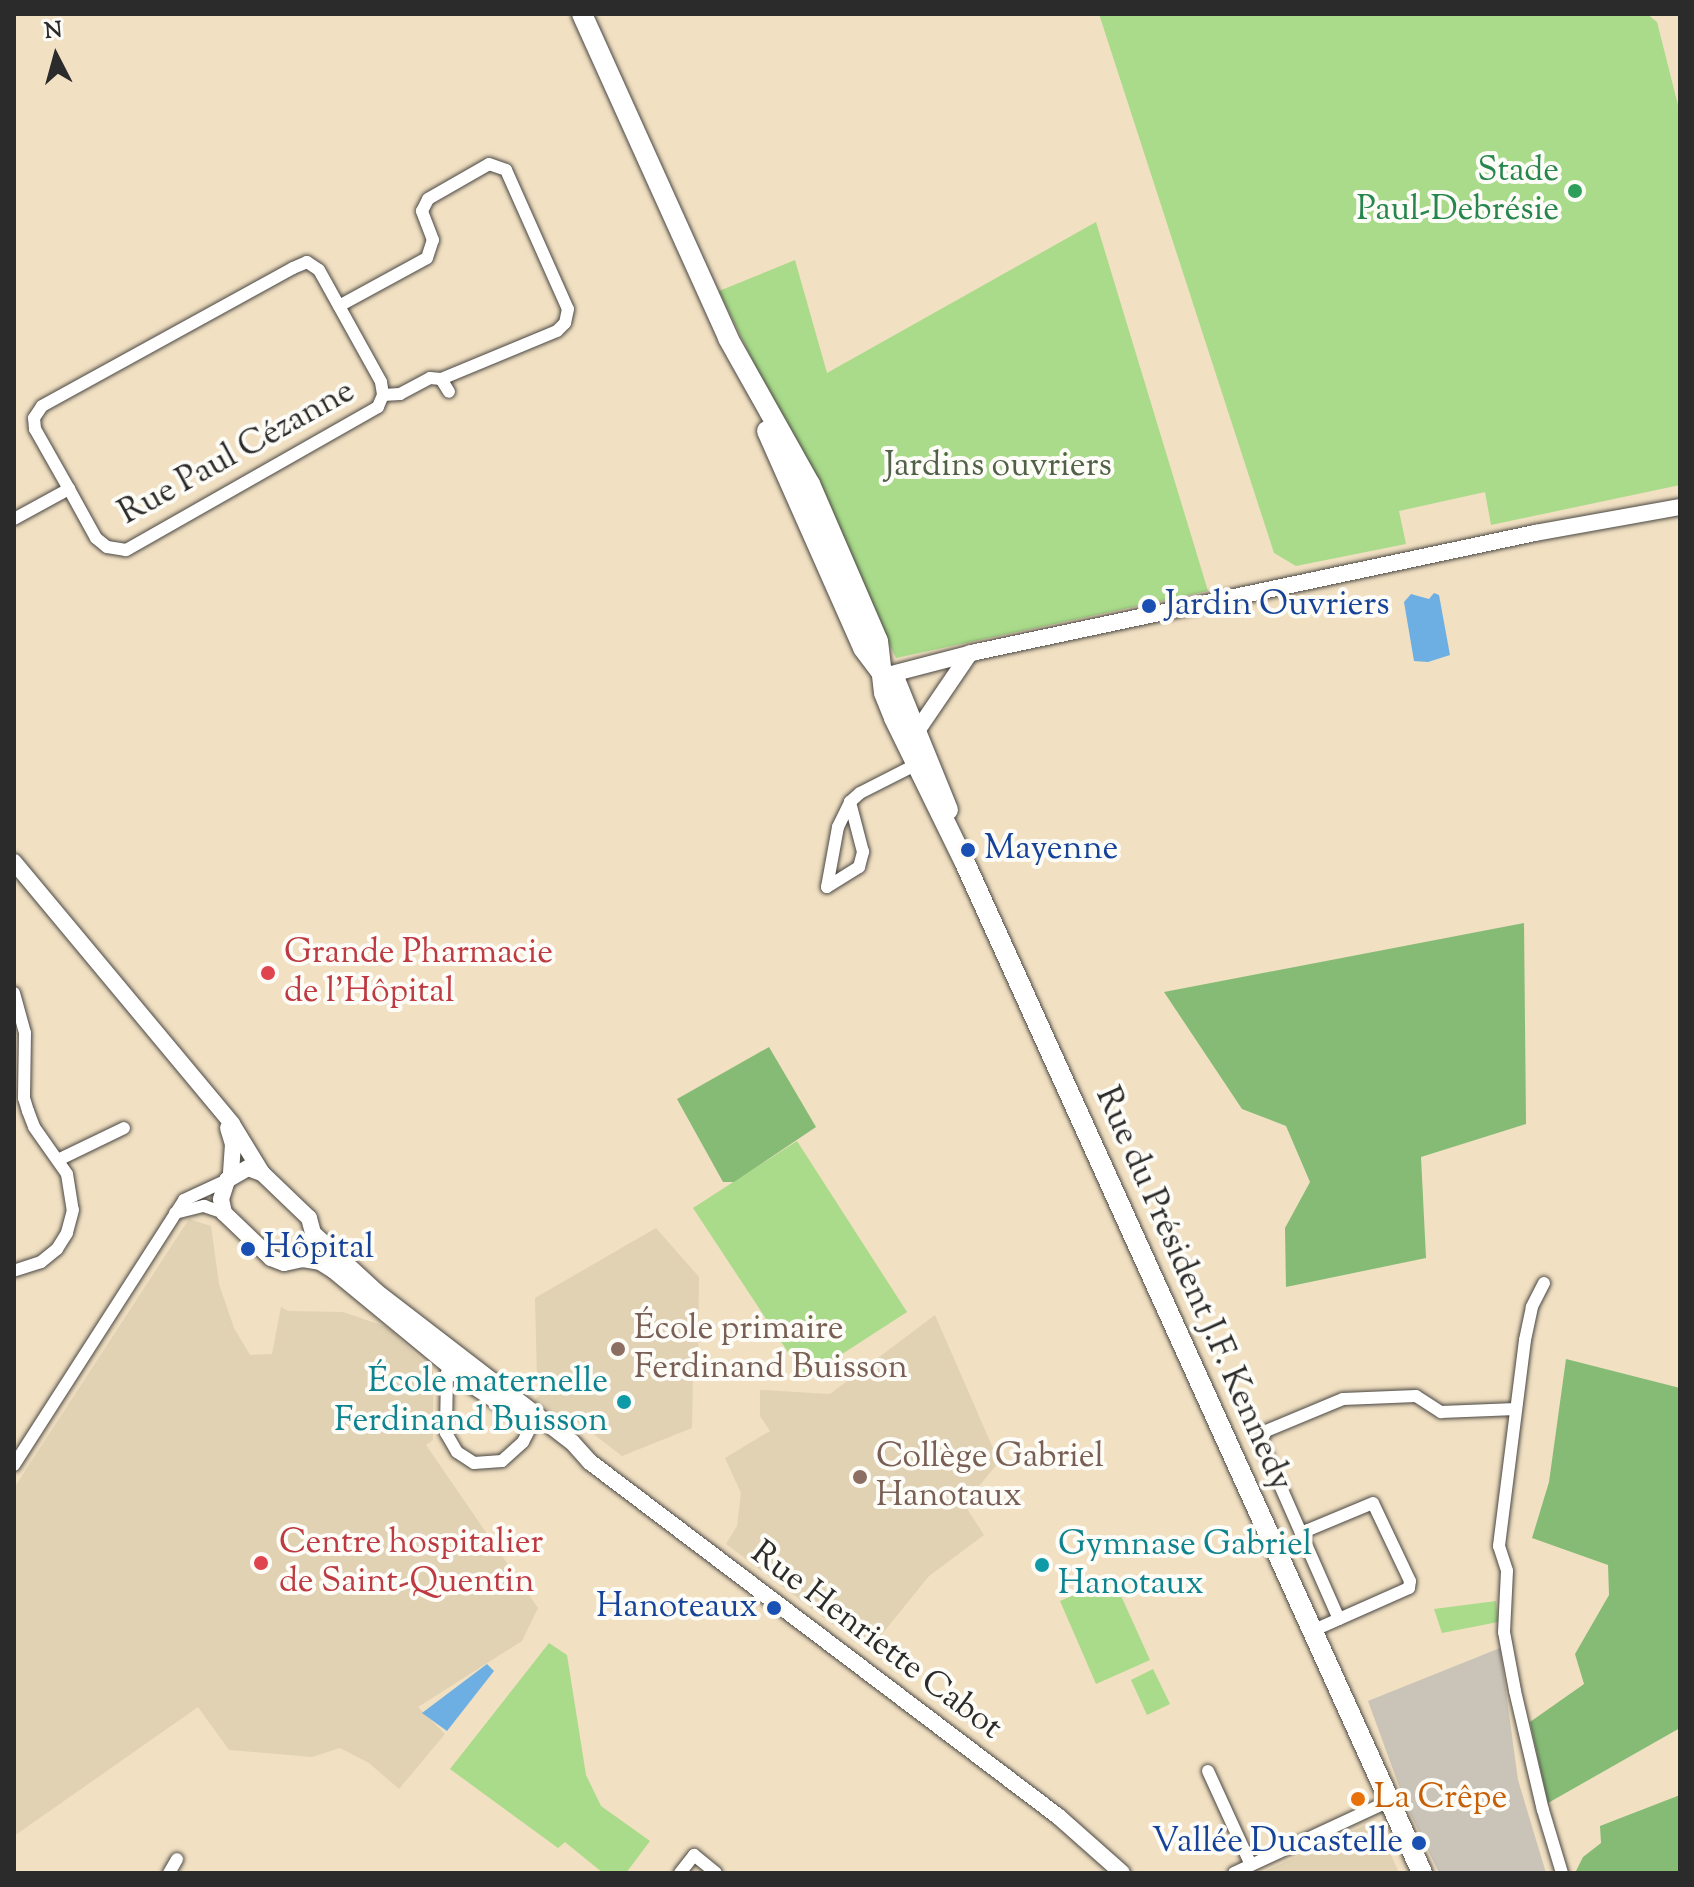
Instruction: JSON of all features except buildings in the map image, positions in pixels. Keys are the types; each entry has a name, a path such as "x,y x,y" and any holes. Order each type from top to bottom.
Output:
{"main road":[{"name":"Rue du Président J.F. Kennedy","path":"582,14 735,353 810,484 878,641 884,693 922,762 1422,1873"},
{"name":"Rue du Président J.F. Kennedy","path":"884,676 896,682 917,731 922,762"}],"street":[{"path":"339,306 427,258 433,240 422,211 428,199 489,164 506,170 568,309 565,323 557,331 441,379 430,378 400,394 383,395"},
{"name":"Rue Paul Cézanne","path":"307,262 319,270 339,306 381,382 383,395 378,407 126,550 107,547 96,538 35,429 34,418 42,406 307,262"},
{"path":"441,379 449,392"},
{"path":"14,519 69,489"},
{"path":"884,676 970,653 1535,533 1680,507"},
{"path":"917,731 970,653"},
{"path":"850,802 863,852 859,867 827,887 838,827 850,802 922,762"},
{"path":"14,862 224,1115 262,1173"},
{"path":"14,993 25,1033 24,1098 34,1127 60,1159 72,1191 73,1210 67,1233 57,1249 41,1262 14,1271"},
{"path":"224,1115 233,1144 229,1178 221,1199 224,1213"},
{"path":"60,1159 124,1128"},
{"path":"14,1465 184,1200 248,1168 262,1173"},
{"name":"Rue Henriette Cabot","path":"262,1173 309,1218 315,1235 377,1292 572,1442 590,1462"},
{"path":"175,1213 204,1206 224,1213"},
{"name":"Rue Henriette Cabot","path":"224,1213 271,1258 284,1263 303,1259 320,1262 333,1270 451,1368 590,1462 1059,1817 1122,1873"},
{"path":"303,1259 312,1247 315,1235"},
{"path":"1544,1283 1532,1307 1499,1546 1507,1571 1504,1632 1532,1766 1562,1873"},
{"path":"515,1400 496,1394 455,1363 447,1373 446,1433 451,1447 474,1463 502,1461 523,1442 532,1424"},
{"path":"1339,1619 1261,1442 1266,1431 1343,1399 1416,1396 1441,1412 1516,1409"},
{"path":"1301,1533 1373,1503 1410,1581 1409,1588 1312,1631"},
{"path":"1208,1771 1251,1865"},
{"path":"1234,1873 1389,1801"},
{"path":"680,1873 694,1855 716,1873"},
{"path":"169,1873 177,1859"}],"shaded area":[{"name":"Centre hospitalier de Saint-Quentin","path":"189,1219 211,1226 219,1284 234,1328 250,1355 272,1354 281,1307 288,1311 343,1312 387,1327 433,1371 433,1440 426,1445 538,1608 522,1641 418,1707 445,1734 399,1789 369,1763 340,1748 312,1757 229,1750 198,1707 14,1836 14,1488"},
{"name":"École primaire Ferdinand Buisson","path":"656,1228 699,1277 698,1365 693,1371 692,1428 622,1456 579,1423 569,1422 534,1401 547,1386 537,1378 535,1298"},
{"name":"Collège Gabriel Hanotaux","path":"935,1315 999,1462 964,1504 984,1535 929,1576 874,1644 865,1640 858,1643 726,1544 737,1526 741,1493 725,1458 770,1431 760,1416 760,1390 830,1394"},
{"path":"1500,1648 1518,1780 1546,1873 1439,1873 1406,1805 1368,1701"},
{"path":"1372,1822 1377,1823 1399,1873 1261,1873"}],"green space":[{"path":"1099,14 1647,14 1657,22 1680,113 1680,485 1491,525 1485,492 1399,511 1406,544 1296,566 1274,553"},
{"name":"Jardins ouvriers","path":"1096,222 1208,591 896,658 719,291 795,260 827,373"},
{"path":"1524,923 1526,1124 1421,1157 1426,1258 1286,1287 1285,1228 1310,1182 1286,1126 1242,1109 1164,992"},
{"path":"769,1047 816,1127 734,1182 723,1182 677,1099"},
{"path":"797,1141 907,1312 805,1378 693,1208"},
{"path":"1566,1359 1680,1388 1680,1728 1548,1803 1530,1722 1584,1684 1575,1654 1609,1595 1608,1565 1532,1538 1549,1482"},
{"path":"1113,1578 1150,1660 1096,1684 1060,1601"},
{"path":"1496,1601 1498,1622 1442,1633 1434,1609"},
{"path":"549,1643 567,1655 586,1775 601,1806 650,1841 626,1873 603,1873 565,1842 558,1848 450,1769"},
{"path":"1153,1669 1170,1704 1147,1715 1131,1680"},
{"path":"1680,1795 1680,1873 1575,1873 1583,1857 1601,1843 1600,1826"}],"water":[{"path":"1434,593 1439,595 1450,655 1428,662 1414,661 1404,602 1411,594 1429,599"},
{"path":"487,1664 494,1671 447,1731 422,1713"}],"place":[{"name":"Stade Paul-Debrésie","path":"1575,191"},
{"name":"Jardin Ouvriers","path":"1149,606"},
{"name":"Mayenne","path":"968,850"},
{"name":"Grande Pharmacie de l'Hôpital","path":"268,973"},
{"name":"Hôpital","path":"248,1249"},
{"name":"École primaire Ferdinand Buisson","path":"618,1349"},
{"name":"École maternelle Ferdinand Buisson","path":"624,1402"},
{"name":"Collège Gabriel Hanotaux","path":"860,1477"},
{"name":"Centre hospitalier de Saint-Quentin","path":"261,1563"},
{"name":"Gymnase Gabriel Hanotaux","path":"1042,1565"},
{"name":"Hanoteaux","path":"774,1608"},
{"name":"La Crêpe","path":"1358,1799"},
{"name":"Vallée Ducastelle","path":"1419,1843"}]}
